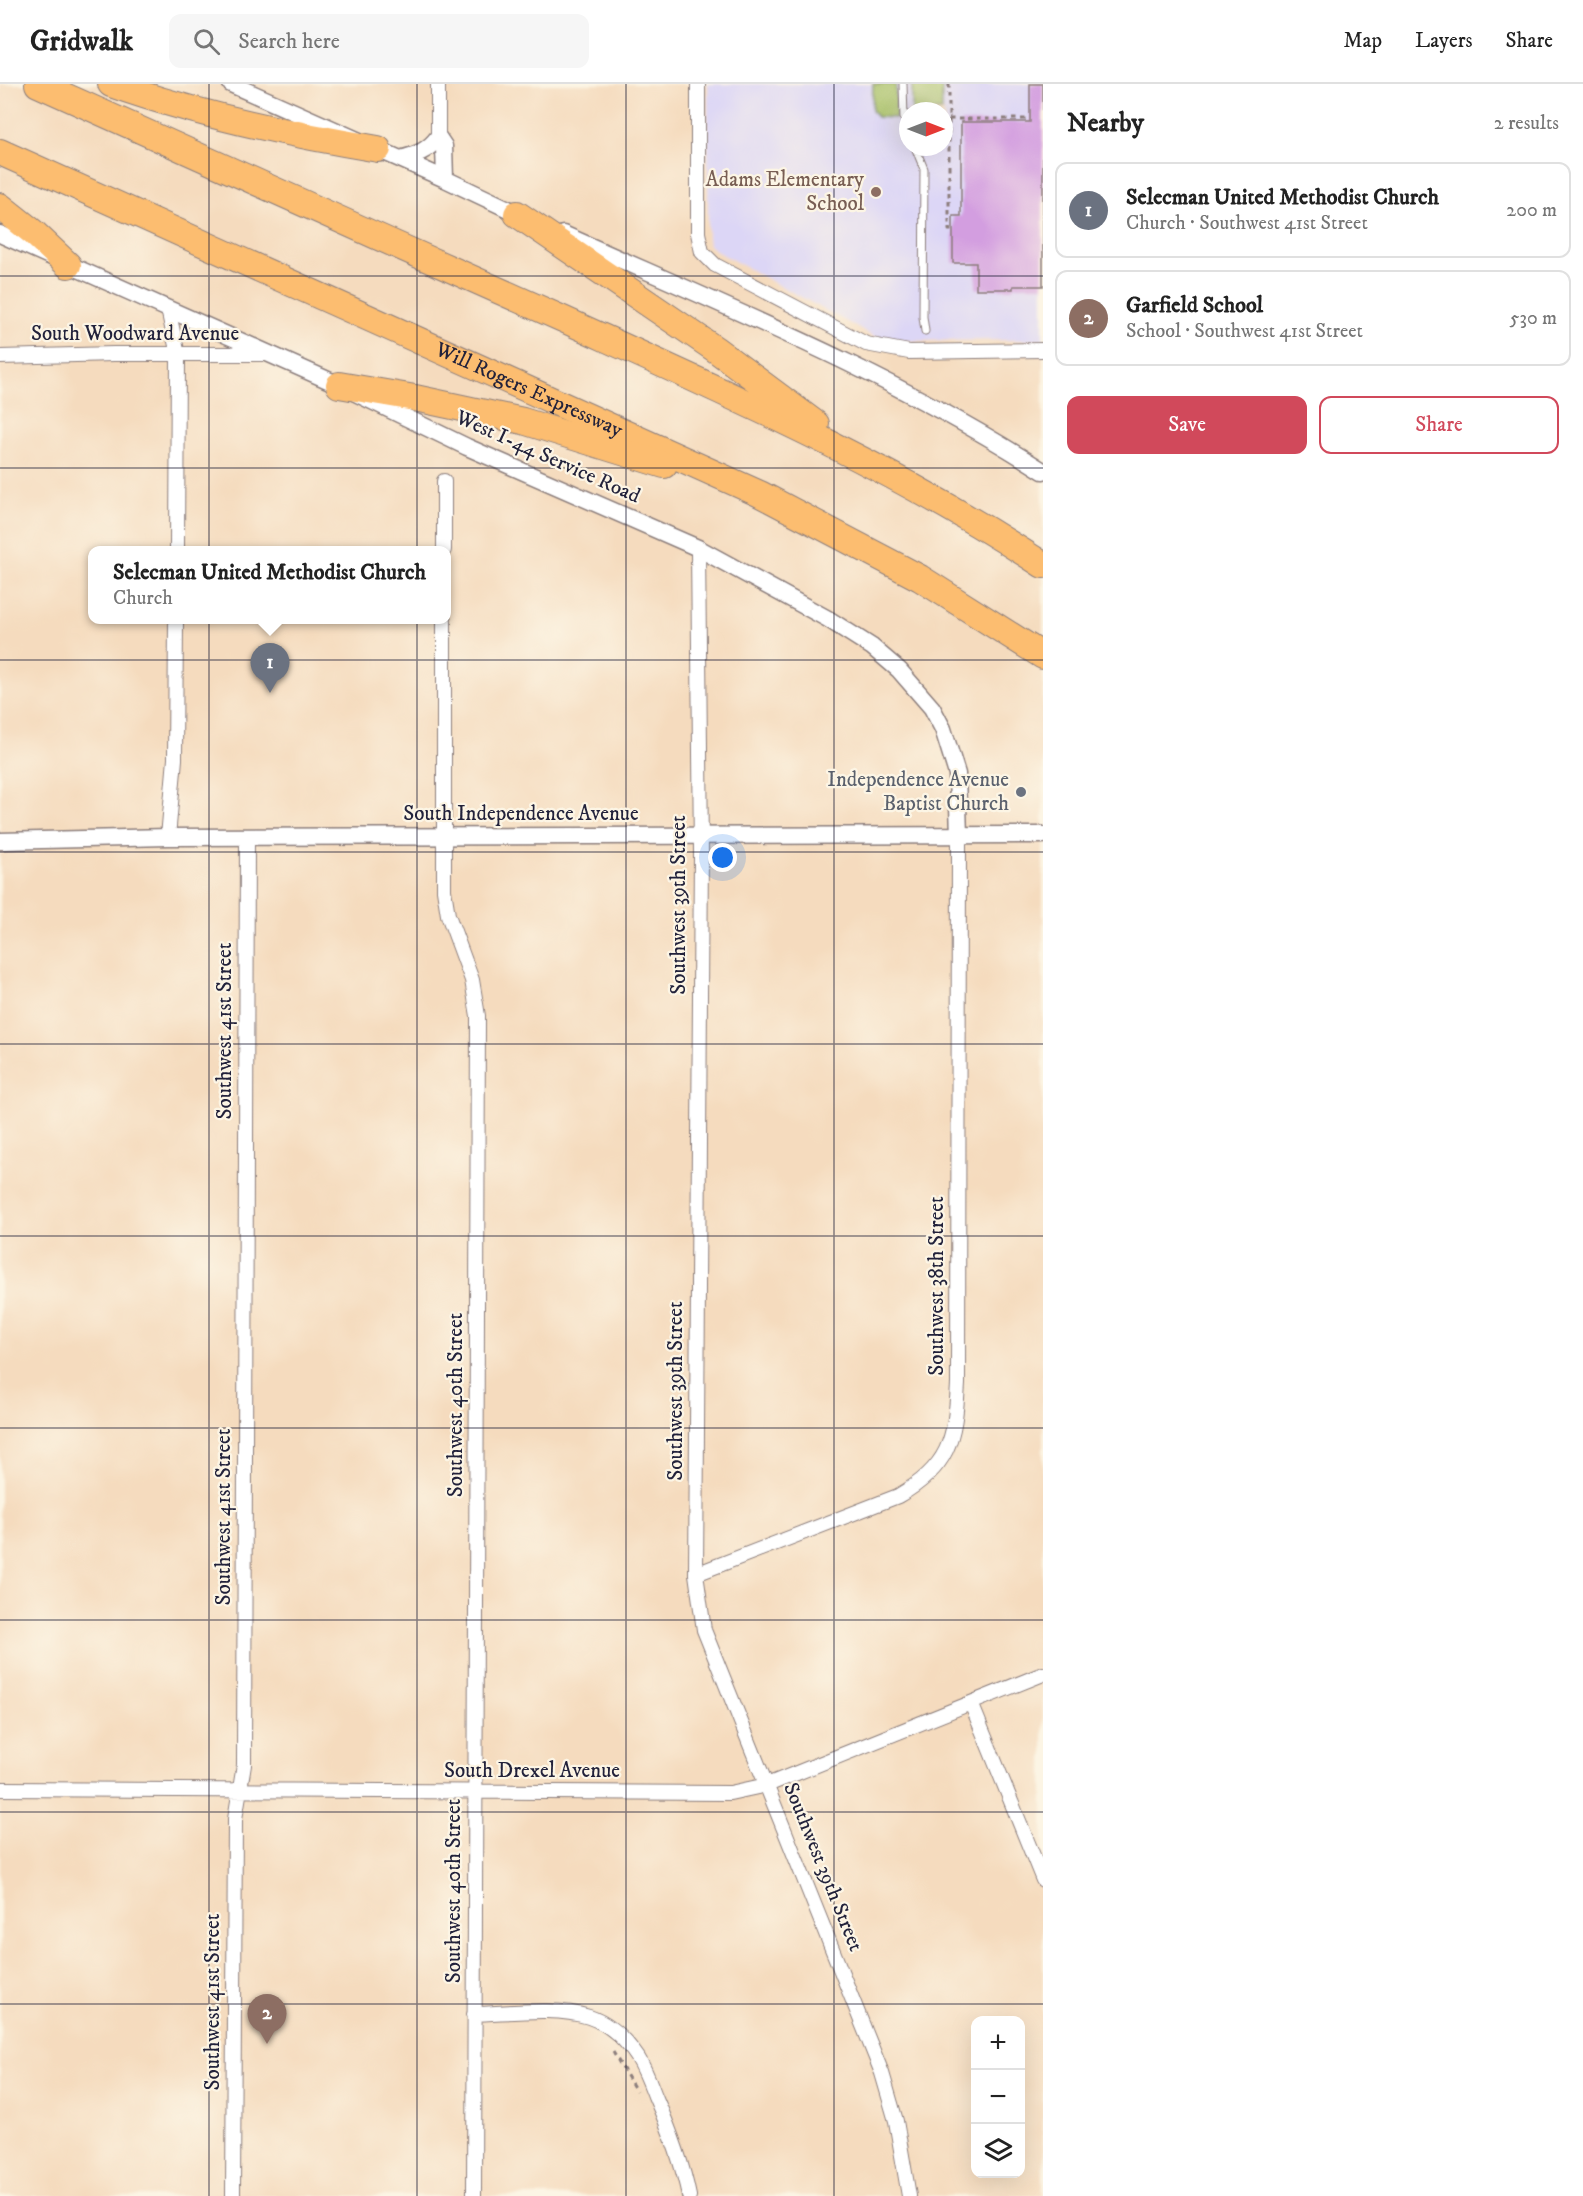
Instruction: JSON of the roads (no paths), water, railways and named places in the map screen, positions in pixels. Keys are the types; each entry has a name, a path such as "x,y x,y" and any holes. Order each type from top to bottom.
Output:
{"highway":[{"path":"38,84 705,384 864,460 980,525 1043,565"},
{"path":"111,84 256,127 389,154"},
{"name":"Will Rogers Expressway","path":"0,152 760,494 920,578 1043,656"},
{"path":"0,206 34,233 68,265"},
{"path":"517,214 715,349 864,460"},
{"path":"339,385 524,421 760,494"}],"street":[{"path":"231,84 254,88 517,214 807,343 958,420 1043,471"},
{"path":"389,154 420,154 433,145 438,137 438,84"},
{"path":"698,84 698,233 702,252 715,265 866,344 909,352 1043,350"},
{"path":"438,137 444,146 445,179"},
{"name":"West I-44 Service Road","path":"0,234 339,385 467,447 698,548 828,619 872,647 899,670 920,692 935,715 950,749 957,774 959,836"},
{"path":"168,309 178,355 177,546"},
{"name":"South Woodward Avenue","path":"0,357 270,354"},
{"path":"444,481 444,546"},
{"name":"Southwest 39th Street","path":"698,548 701,836 696,1574 704,1630 882,2073 898,2132 909,2196"},
{"path":"168,837 175,759 176,624"},
{"name":"Southwest 40th Street","path":"444,624 444,890 448,915 472,980 478,1016 474,2196"},
{"name":"South Independence Avenue","path":"0,841 168,837 1043,835"},
{"name":"Southwest 38th Street","path":"696,1574 898,1496 932,1473 949,1443 956,1412 958,1384 959,836"},
{"name":"Southwest 41st Street","path":"233,2196 235,1819 244,1753 247,837"},
{"name":"South Drexel Avenue","path":"0,1789 717,1793 767,1785 1043,1674"},
{"path":"971,1703 1043,1880"},
{"path":"474,2014 538,2012 576,2014 606,2024 630,2047 643,2067 680,2161 688,2196"}],"lane":[{"path":"903,84 904,102"},
{"path":"919,156 924,169 923,317 925,331"}],"place":[{"name":"Adams Elementary School","path":"876,192"},
{"name":"Selecman United Methodist Church","path":"270,693"},
{"name":"Independence Avenue Baptist Church","path":"1021,792"},
{"name":"Garfield School","path":"267,2044"}]}
